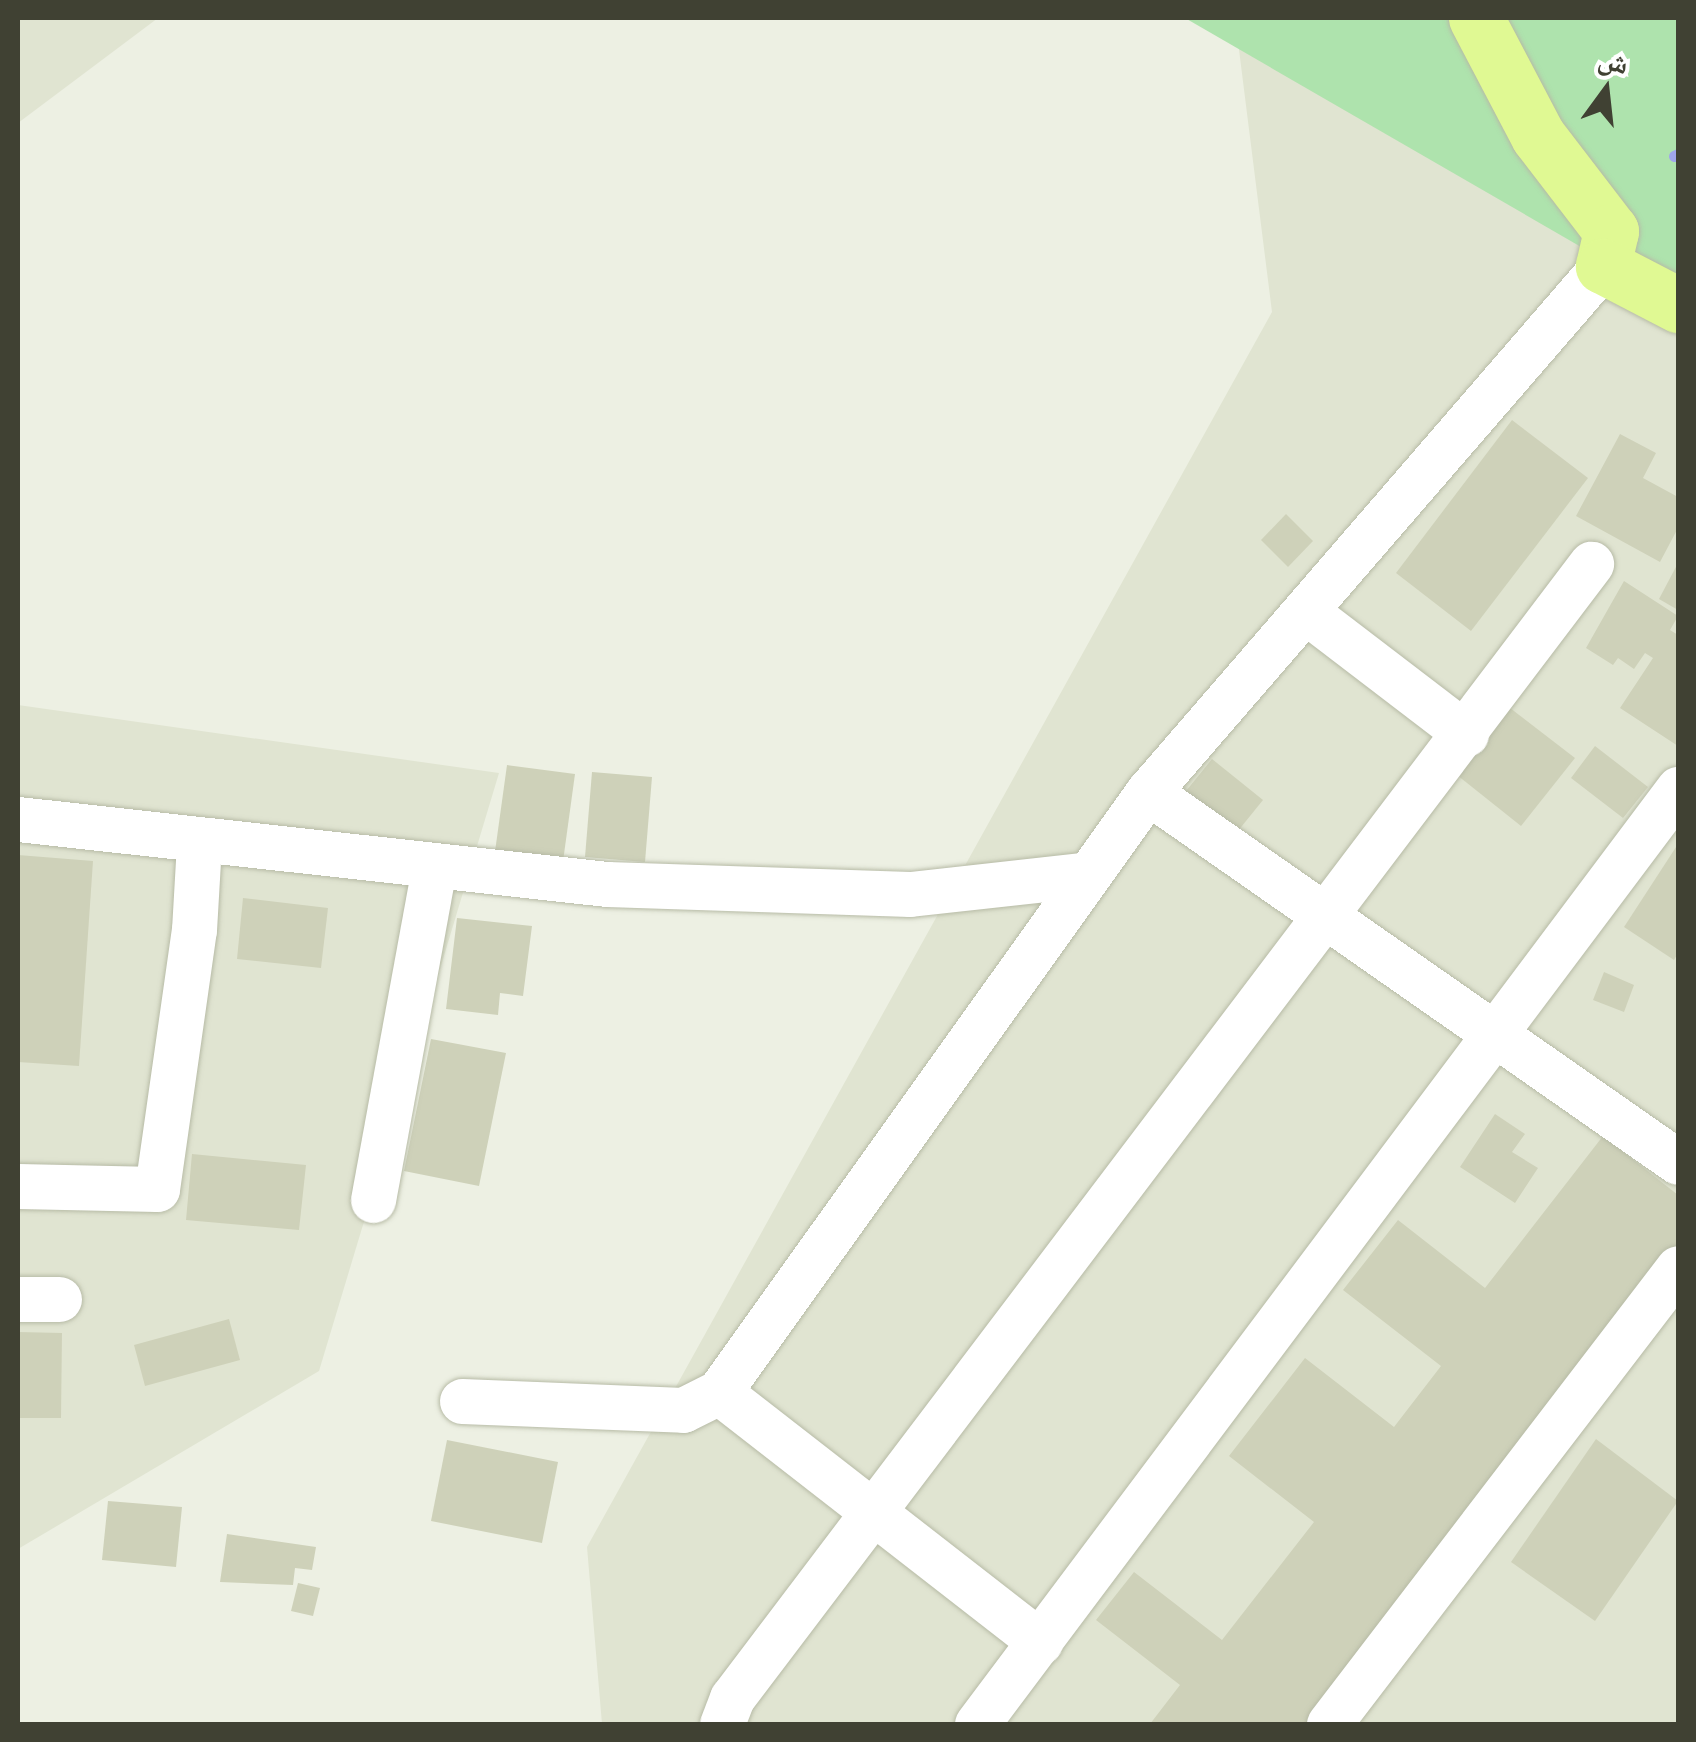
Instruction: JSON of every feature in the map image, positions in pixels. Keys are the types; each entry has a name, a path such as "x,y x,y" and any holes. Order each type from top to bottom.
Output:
{"main road":[{"path":"1476,18 1538,136 1610,231 1603,266 1678,305"}],"street":[{"path":"462,1401 682,1410 719,1392 1083,874 1148,792 1308,613 1603,266"},
{"path":"722,1724 732,1698 1466,734 1590,564"},
{"path":"1308,613 1466,734"},
{"path":"977,1724 1678,789"},
{"path":"1148,792 1678,1162"},
{"path":"18,818 199,842 607,884 910,894 1083,874"},
{"path":"18,1186 157,1189 194,930 199,842"},
{"path":"374,1200 434,866"},
{"path":"1329,1724 1678,1268"},
{"path":"719,1392 1040,1642"}],"shaded area":[{"path":"18,18 158,18 18,123"},
{"path":"1235,18 1678,18 1678,1724 602,1724 587,1547 1272,312"},
{"path":"18,705 499,773 319,1371 18,1549"}],"green space":[{"path":"1185,18 1678,18 1678,272 1659,292"}],"building":[{"path":"1512,420 1588,478 1471,631 1396,573"},
{"path":"1620,434 1656,453 1643,478 1678,497 1678,528 1660,562 1576,516"},
{"path":"1286,514 1313,541 1288,567 1261,540"},
{"path":"1678,563 1678,610 1659,599"},
{"path":"1624,581 1678,616 1670,630 1678,635 1678,746 1620,708 1653,658 1645,653 1634,669 1618,658 1613,665 1586,648"},
{"path":"1510,708 1575,758 1521,826 1457,775"},
{"path":"1595,746 1648,787 1623,818 1571,778"},
{"path":"1212,759 1263,800 1229,842 1178,801"},
{"path":"507,765 575,774 561,876 493,866"},
{"path":"592,772 652,777 645,862 585,857"},
{"path":"1678,844 1678,953 1674,960 1624,927"},
{"path":"18,855 93,861 79,1066 18,1062"},
{"path":"243,898 328,908 321,968 237,959"},
{"path":"457,918 532,926 523,996 500,993 498,1015 446,1009"},
{"path":"1604,972 1634,985 1624,1012 1593,1000"},
{"path":"431,1039 506,1053 479,1186 404,1171"},
{"path":"1495,1114 1525,1134 1512,1152 1538,1168 1515,1203 1460,1167"},
{"path":"1603,1136 1678,1195 1678,1246 1306,1724 1150,1724 1180,1685 1096,1620 1134,1572 1222,1640 1314,1522 1229,1456 1305,1358 1394,1427 1441,1366 1343,1290 1398,1220 1485,1288"},
{"path":"192,1154 306,1165 299,1230 186,1220"},
{"path":"229,1319 240,1360 145,1386 134,1345"},
{"path":"18,1332 62,1333 61,1418 18,1418"},
{"path":"1596,1439 1678,1501 1595,1621 1511,1562"},
{"path":"447,1440 558,1462 542,1543 431,1521"},
{"path":"108,1501 182,1507 176,1567 102,1560"},
{"path":"227,1534 316,1547 312,1570 295,1568 293,1585 220,1582"},
{"path":"298,1583 320,1588 313,1616 291,1611"}],"waterway":[{"path":"1674,156 1678,154"}]}
